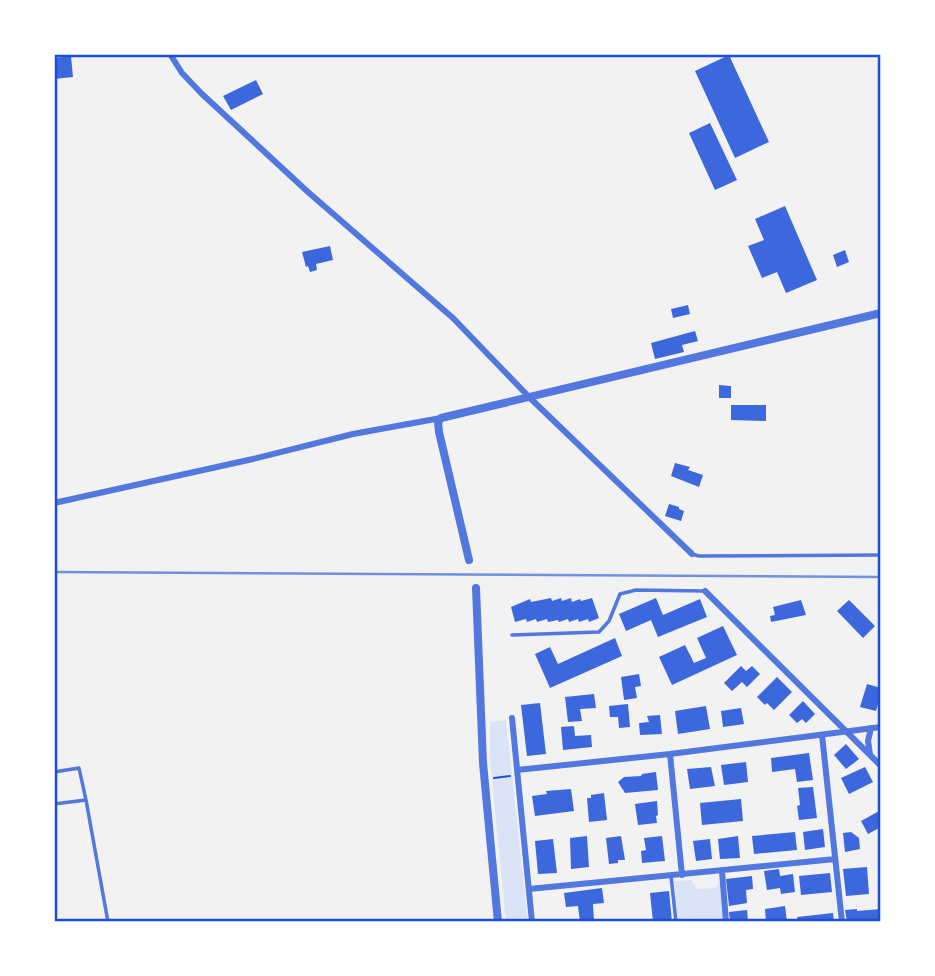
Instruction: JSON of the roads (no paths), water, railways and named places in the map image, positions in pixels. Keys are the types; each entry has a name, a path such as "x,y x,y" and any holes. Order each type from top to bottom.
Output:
{"street":[{"path":"170,54 182,73 202,94 308,192 453,317 529,397 692,554"},
{"path":"54,503 353,434 441,418 881,313"},
{"path":"441,418 438,422 439,432 469,560"},
{"path":"476,588 484,779 498,922"},
{"path":"705,591 881,766"},
{"path":"512,718 532,922"},
{"path":"517,772 881,727"},
{"path":"871,728 868,741 871,755"},
{"path":"822,735 842,922"},
{"path":"670,754 682,875"},
{"path":"529,889 835,859"},
{"path":"722,871 726,922"}],"lane":[{"path":"692,554 881,555"},
{"path":"512,635 599,632 608,621 620,594 628,591 705,591"},
{"path":"54,772 79,768 108,922"},
{"path":"54,804 86,800"},
{"path":"671,876 676,922"}],"railway":[{"path":"54,572 881,577"}]}
